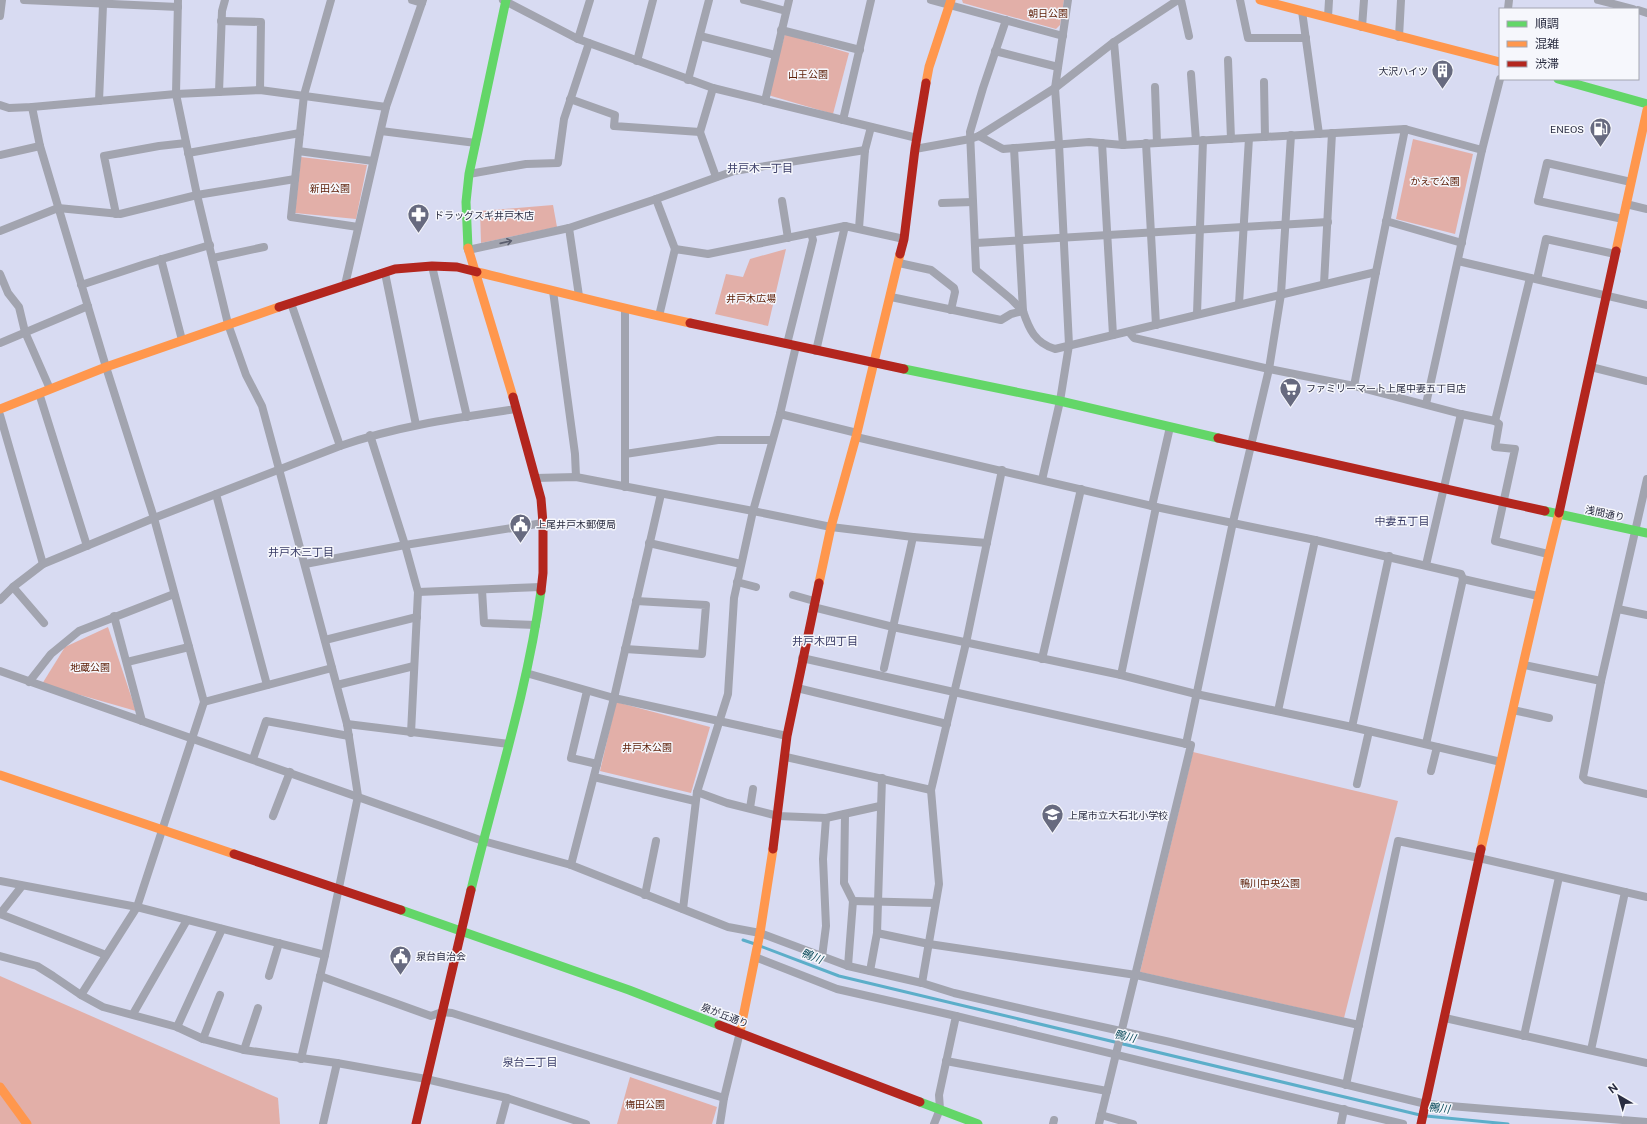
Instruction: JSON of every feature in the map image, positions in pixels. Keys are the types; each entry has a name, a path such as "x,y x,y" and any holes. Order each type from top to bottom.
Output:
{"street":[{"path":"0,16 2,0"},
{"path":"24,0 104,5 178,4 176,94 197,195 228,324 246,375 262,406 305,564 347,724 358,796 325,955 301,1059"},
{"path":"219,92 222,11 225,0"},
{"path":"331,0 304,95 291,217 358,227"},
{"path":"345,285 386,107 423,2 412,0"},
{"path":"416,1124 483,841 526,673 536,625 543,574 544,523 541,499 516,409 468,250 466,202 469,174 505,0 578,39 688,80 713,88 917,138"},
{"path":"578,39 590,0"},
{"path":"637,61 653,0"},
{"path":"688,80 709,0"},
{"path":"744,0 786,11"},
{"path":"765,101 780,30 789,0"},
{"path":"843,120 871,0"},
{"path":"931,0 950,2 1063,36"},
{"path":"1042,480 1060,401 1069,345 1055,88 1068,0"},
{"path":"915,149 979,136 1055,88 1114,42 1178,0"},
{"path":"1182,0 1189,36"},
{"path":"1240,0 1248,38 1306,38"},
{"path":"1260,0 1398,37 1499,62"},
{"path":"1328,17 1329,0"},
{"path":"1362,27 1364,0"},
{"path":"1398,37 1401,0"},
{"path":"1598,0 1612,2 1630,8"},
{"path":"720,1124 724,1098 740,1032 760,933 778,816 786,757 787,736 802,658 832,527 857,435 899,264 904,239 915,149 929,67 950,2"},
{"path":"99,101 104,5"},
{"path":"1302,11 1319,134"},
{"path":"1006,20 982,88 970,132 976,270 1023,311"},
{"path":"222,21 261,22 260,90"},
{"path":"780,30 860,50"},
{"path":"700,36 775,55"},
{"path":"1114,42 1123,145"},
{"path":"469,174 526,164 558,163 564,119 589,43"},
{"path":"995,51 1058,67"},
{"path":"1228,60 1231,139"},
{"path":"1191,74 1200,140 1200,230 1197,314"},
{"path":"1426,404 1482,150 1500,80"},
{"path":"1562,80 1647,104"},
{"path":"1264,82 1265,137"},
{"path":"713,88 700,132 716,177"},
{"path":"1155,88 1157,143"},
{"path":"0,105 9,108 32,107 176,94 260,90 386,107"},
{"path":"570,99 615,115 614,126 700,132"},
{"path":"32,107 40,146 106,367 154,518 204,702 137,907 81,995"},
{"path":"1422,1124 1479,858 1514,710 1538,596 1559,514 1647,110"},
{"path":"859,228 865,150 871,127"},
{"path":"979,136 1003,149 1089,142 1123,145 1405,129 1482,150"},
{"path":"1354,386 1405,129"},
{"path":"381,131 476,144"},
{"path":"188,153 300,133"},
{"path":"1324,284 1332,133"},
{"path":"1186,744 1233,522 1269,369 1281,294 1291,135"},
{"path":"1239,304 1249,138"},
{"path":"116,214 104,156 159,146 186,143"},
{"path":"1102,143 1113,335"},
{"path":"1146,144 1156,325"},
{"path":"0,155 40,146"},
{"path":"1014,148 1023,311 1030,330 1046,346 1056,349 1376,272"},
{"path":"468,250 569,228 734,171 865,150"},
{"path":"298,151 374,161"},
{"path":"1623,219 1538,201 1547,163 1631,182"},
{"path":"0,231 58,208 120,214 197,195 295,180"},
{"path":"656,199 675,249 659,316"},
{"path":"782,201 788,238"},
{"path":"942,203 973,202"},
{"path":"1626,204 1647,209"},
{"path":"1386,221 1462,243"},
{"path":"976,243 1328,222"},
{"path":"675,249 708,254 845,226 904,239"},
{"path":"816,351 845,226"},
{"path":"569,228 579,296"},
{"path":"683,909 695,801 728,694 734,598 753,510 780,414 813,240 811,233"},
{"path":"1495,421 1546,239 1615,254"},
{"path":"81,285 210,245"},
{"path":"213,258 264,247"},
{"path":"161,259 182,340"},
{"path":"1458,261 1647,305"},
{"path":"899,264 932,270 954,288 955,292 951,310"},
{"path":"432,266 467,416"},
{"name":"浅間通り","path":"0,409 106,367 345,285 401,268 432,266 457,267 579,296 625,309 874,364 1060,401 1251,446 1647,533"},
{"path":"385,273 416,425"},
{"path":"0,274 8,293 19,307 25,332 50,389"},
{"path":"553,291 575,454 576,477"},
{"path":"891,297 1001,320 1011,314 1023,311"},
{"path":"291,303 340,446"},
{"path":"0,343 88,306"},
{"path":"625,309 625,487"},
{"path":"1129,332 1134,338 1269,369 1354,386 1461,414 1495,421 1500,424 1495,447 1515,449 1495,541 1548,554"},
{"path":"1591,367 1647,381"},
{"path":"39,393 87,546"},
{"path":"0,600 13,587 43,564 154,518 340,446 370,435 416,425 516,409"},
{"path":"780,414 857,435 1042,480 1154,506 1389,556 1461,574 1463,579 1426,744"},
{"path":"1426,565 1461,414"},
{"path":"0,415 43,564"},
{"path":"1121,675 1170,427"},
{"path":"370,435 405,545 418,592 411,733"},
{"path":"625,454 718,440 772,440"},
{"path":"922,983 938,884 931,790 966,643 1002,470"},
{"path":"535,478 576,477 753,510 832,527 913,537 987,543"},
{"path":"1647,479 1644,503 1635,531 1601,682 1583,777 1586,780 1647,794"},
{"path":"1042,659 1081,489"},
{"path":"216,494 267,685"},
{"path":"571,865 614,698 661,494"},
{"path":"305,564 405,545 544,523"},
{"path":"884,668 913,537"},
{"path":"1278,711 1315,540"},
{"path":"650,543 741,564"},
{"path":"1352,727 1389,556"},
{"path":"1463,579 1538,596"},
{"path":"737,582 756,587"},
{"path":"13,587 44,623"},
{"path":"418,592 541,587"},
{"path":"482,590 484,623 536,625"},
{"path":"29,682 51,654 79,631 114,616 174,594"},
{"path":"793,596 814,604 893,627 1121,675 1196,694 1352,727 1501,762"},
{"path":"625,649 702,654 706,605 636,601"},
{"path":"1618,609 1647,615"},
{"path":"114,616 142,721"},
{"path":"325,640 417,617"},
{"path":"126,662 189,647"},
{"path":"802,658 1191,745 1136,975 1120,1032 1099,1124"},
{"path":"1524,665 1601,682"},
{"path":"337,685 414,666"},
{"path":"204,702 332,668"},
{"path":"0,671 483,841 571,865 728,927 760,933 848,966 922,983 954,993 1178,1044 1426,1104 1647,1122"},
{"path":"526,673 614,698 787,736"},
{"path":"797,688 947,724"},
{"path":"587,691 572,758 597,764"},
{"path":"1514,710 1549,718"},
{"path":"253,759 266,721 349,736"},
{"path":"347,724 509,744"},
{"path":"1357,784 1369,731"},
{"path":"1431,771 1437,747"},
{"path":"786,757 931,790"},
{"path":"273,816 290,772"},
{"name":"泉が丘通り","path":"0,775 462,931 629,990 978,1124"},
{"path":"594,777 695,801"},
{"path":"870,971 877,933 882,778"},
{"path":"750,808 753,789"},
{"path":"697,792 727,803 778,816 826,818 880,806"},
{"path":"845,814 844,884 853,901 848,966"},
{"path":"822,957 826,926 823,859 826,818"},
{"path":"645,894 656,841"},
{"path":"1346,1085 1398,841 1647,897"},
{"path":"1524,1036 1559,877"},
{"path":"0,881 137,907 325,955"},
{"path":"22,886 0,914 106,955"},
{"path":"1591,1050 1625,892"},
{"path":"853,901 935,903"},
{"path":"133,1014 186,920"},
{"path":"176,1027 222,929"},
{"path":"877,933 929,944 1136,975 1359,1025"},
{"path":"269,976 279,943"},
{"path":"0,956 37,966 81,995 103,1007 176,1027 203,1039 244,1050 337,1063 426,1079 507,1098 586,1124"},
{"path":"755,957 837,989 956,1016 1403,1124"},
{"path":"320,976 431,1016 442,1012 452,1013 724,1098"},
{"path":"203,1039 220,995"},
{"path":"244,1050 258,1008"},
{"path":"934,1124 940,1109 939,1095 956,1016"},
{"path":"1445,1018 1647,1063"},
{"path":"946,1061 1107,1091"},
{"path":"323,1124 337,1063"},
{"path":"0,1087 27,1124"},
{"path":"500,1124 507,1098"},
{"path":"1341,1124 1344,1109"},
{"path":"1102,1115 1133,1124"}],"green space":[{"name":"朝日公園","path":"962,0 1064,0 1060,25 1056,29 963,3"},
{"name":"山王公園","path":"785,34 849,53 833,114 768,95"},
{"name":"かえで公園","path":"1413,139 1473,154 1455,234 1396,219"},
{"name":"新田公園","path":"301,157 367,165 356,219 295,213"},
{"path":"553,205 557,227 481,243 480,211"},
{"name":"井戸木広場","path":"786,249 768,326 715,314 726,274 743,277 750,259"},
{"name":"地蔵公園","path":"108,627 136,711 42,684 65,647"},
{"name":"井戸木公園","path":"616,702 710,727 691,793 600,771"},
{"name":"鴨川中央公園","path":"1193,752 1398,801 1344,1018 1140,972"},
{"path":"0,976 278,1098 280,1124 0,1124"},
{"name":"梅田公園","path":"630,1077 717,1107 712,1124 617,1124"}],"waterway":[{"name":"鴨川","path":"743,940 755,944"},
{"name":"鴨川","path":"760,946 839,976 1420,1115"},
{"name":"鴨川","path":"1426,1116 1508,1124"}],"traffic: fast":[{"path":"468,248 466,202 469,174 506,0"},
{"path":"1562,80 1647,104"},
{"path":"904,369 1060,401 1218,438"},
{"path":"1545,511 1647,533"},
{"path":"471,890 528,666 541,591"},
{"path":"401,910 629,990 719,1025"},
{"path":"920,1102 978,1124"}],"traffic: slow":[{"path":"926,83 929,67 951,0"},
{"path":"1260,0 1499,62"},
{"path":"1616,251 1647,110"},
{"path":"468,248 513,397"},
{"path":"819,583 831,527 856,437 900,254"},
{"path":"477,272 690,323"},
{"path":"0,409 106,367 279,307"},
{"path":"1481,849 1559,513"},
{"path":"0,775 234,854"},
{"path":"740,1032 760,933 773,849"},
{"path":"0,1087 27,1124"}],"traffic: jam":[{"path":"900,254 904,239 915,149 926,83"},
{"path":"1559,513 1616,251"},
{"path":"279,307 395,269 432,266 457,267 477,272"},
{"path":"690,323 904,369"},
{"path":"513,397 541,499 543,523 543,573 541,591"},
{"path":"1218,438 1545,511"},
{"path":"773,849 787,736 819,583"},
{"path":"1421,1124 1481,849"},
{"path":"234,854 401,910"},
{"path":"416,1124 471,890"},
{"path":"719,1025 920,1102"}],"place":[{"name":"大沢ハイツ","path":"1443,90"},
{"name":"ENEOS","path":"1600,148"},
{"name":"ドラッグスギ井戸木店","path":"418,234"},
{"name":"ファミリーマート上尾中妻五丁目店","path":"1291,408"},
{"name":"上尾井戸木郵便局","path":"520,544"},
{"name":"上尾市立大石北小学校","path":"1052,834"},
{"name":"泉台自治会","path":"401,976"}],"district":[{"name":"井戸木一丁目","path":"760,168"},
{"name":"中妻五丁目","path":"1402,521"},
{"name":"井戸木三丁目","path":"301,552"},
{"name":"井戸木四丁目","path":"825,641"},
{"name":"泉台二丁目","path":"530,1062"}]}
